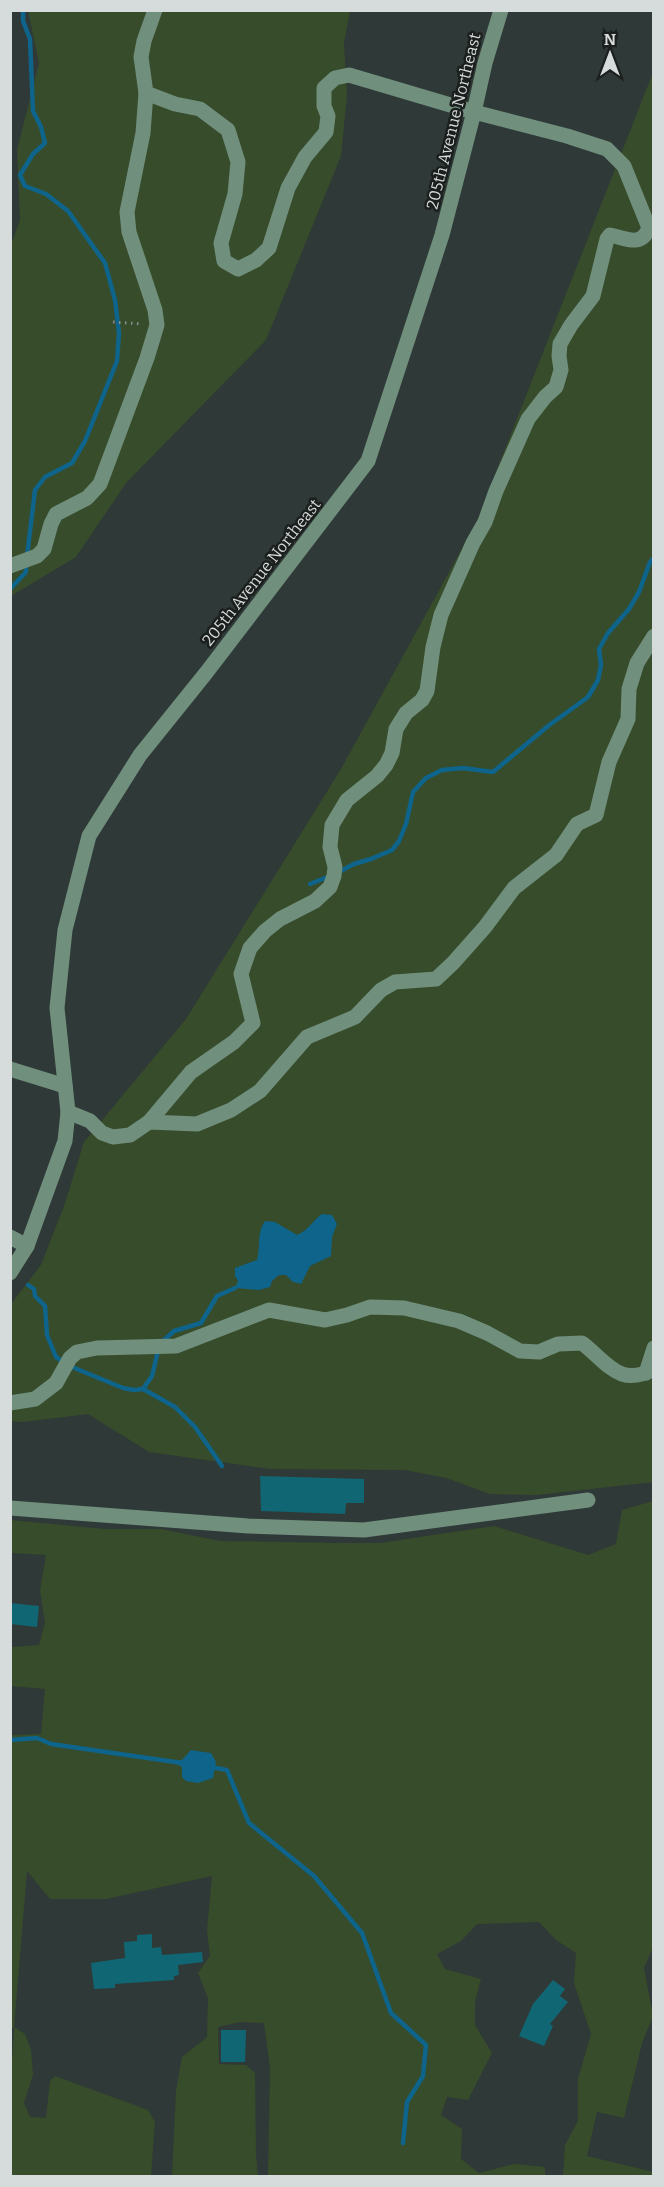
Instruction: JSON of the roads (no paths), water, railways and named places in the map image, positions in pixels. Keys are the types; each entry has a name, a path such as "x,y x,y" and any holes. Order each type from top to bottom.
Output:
{"street":[{"path":"16,563 37,556 44,549 56,514 87,498 100,484 157,325 155,310 129,232 127,212 143,133 146,93 141,57 155,10"},
{"name":"205th Avenue Northeast","path":"10,1273 27,1246 65,1141 68,1112 57,1008 64,930 89,837 140,755 206,673 368,461 442,235 485,63 501,10"},
{"path":"68,1112 90,1121 102,1132 113,1137 130,1135 149,1122 191,1072 234,1042 253,1023 241,974 250,948 280,919 315,901 330,886 334,872 330,847 332,825 347,800 377,776 386,765 392,753 396,729 406,713 422,700 427,691 433,647 441,615 473,543 485,522 528,419 544,397 556,387 561,370 560,344 593,296 607,239 610,235 638,241 646,235 649,228 624,166 607,149 567,135 474,112 349,75 335,78 324,88 324,106 328,116 326,132 305,158 288,188 269,248 256,260 238,269 224,261 220,243 235,194 238,162 228,130 200,109 175,104 146,93"},
{"path":"149,1122 197,1124 231,1110 260,1091 306,1037 355,1017 381,990 395,982 436,979 453,963 485,927 514,888 556,855 577,824 596,815 609,762 628,719 629,689 635,672 654,636"},
{"path":"10,1069 65,1086"},
{"path":"10,1237 27,1246"},
{"path":"10,1403 35,1399 56,1383 67,1363 77,1352 97,1348 176,1346 269,1310 325,1320 370,1307 404,1308 459,1321 487,1332 520,1351 539,1352 558,1344 582,1343 615,1373 629,1376 650,1371 654,1348"},
{"path":"10,1508 248,1526 364,1530 588,1500"}],"water":[{"path":"322,1214 332,1215 337,1224 332,1237 331,1256 310,1266 301,1284 293,1282 286,1275 279,1275 272,1281 270,1287 259,1290 235,1288 238,1281 235,1268 257,1260 261,1231 265,1221 275,1222 297,1235 305,1231"},
{"path":"191,1750 211,1753 216,1762 213,1778 198,1783 186,1781 182,1777 182,1767 176,1764 176,1760 182,1760"}],"waterway":[{"path":"23,10 23,21 30,39 33,111 41,127 45,143 33,154 20,175 25,186 46,194 68,211 105,263 115,300 119,333 117,361 85,441 72,463 45,477 35,490 27,556"},
{"path":"337,873 392,850 399,841 406,824 413,792 426,778 442,770 463,768 493,772 548,726 588,697 598,680 601,665 599,649 608,633 629,609 639,592 650,562 654,558"},
{"path":"10,589 26,572 26,565"},
{"path":"310,884 330,876"},
{"path":"28,1285 34,1289 35,1296 45,1306 47,1335 56,1357 72,1367 123,1388 143,1389 175,1407 195,1427 222,1466"},
{"path":"161,1343 174,1331 201,1323 217,1296 235,1288"},
{"path":"143,1389 152,1376 158,1351"},
{"path":"10,1740 37,1738 51,1744 182,1763"},
{"path":"211,1767 227,1770 249,1823 314,1876 362,1933 391,2013 426,2045 423,2076 407,2102 403,2143"}]}
